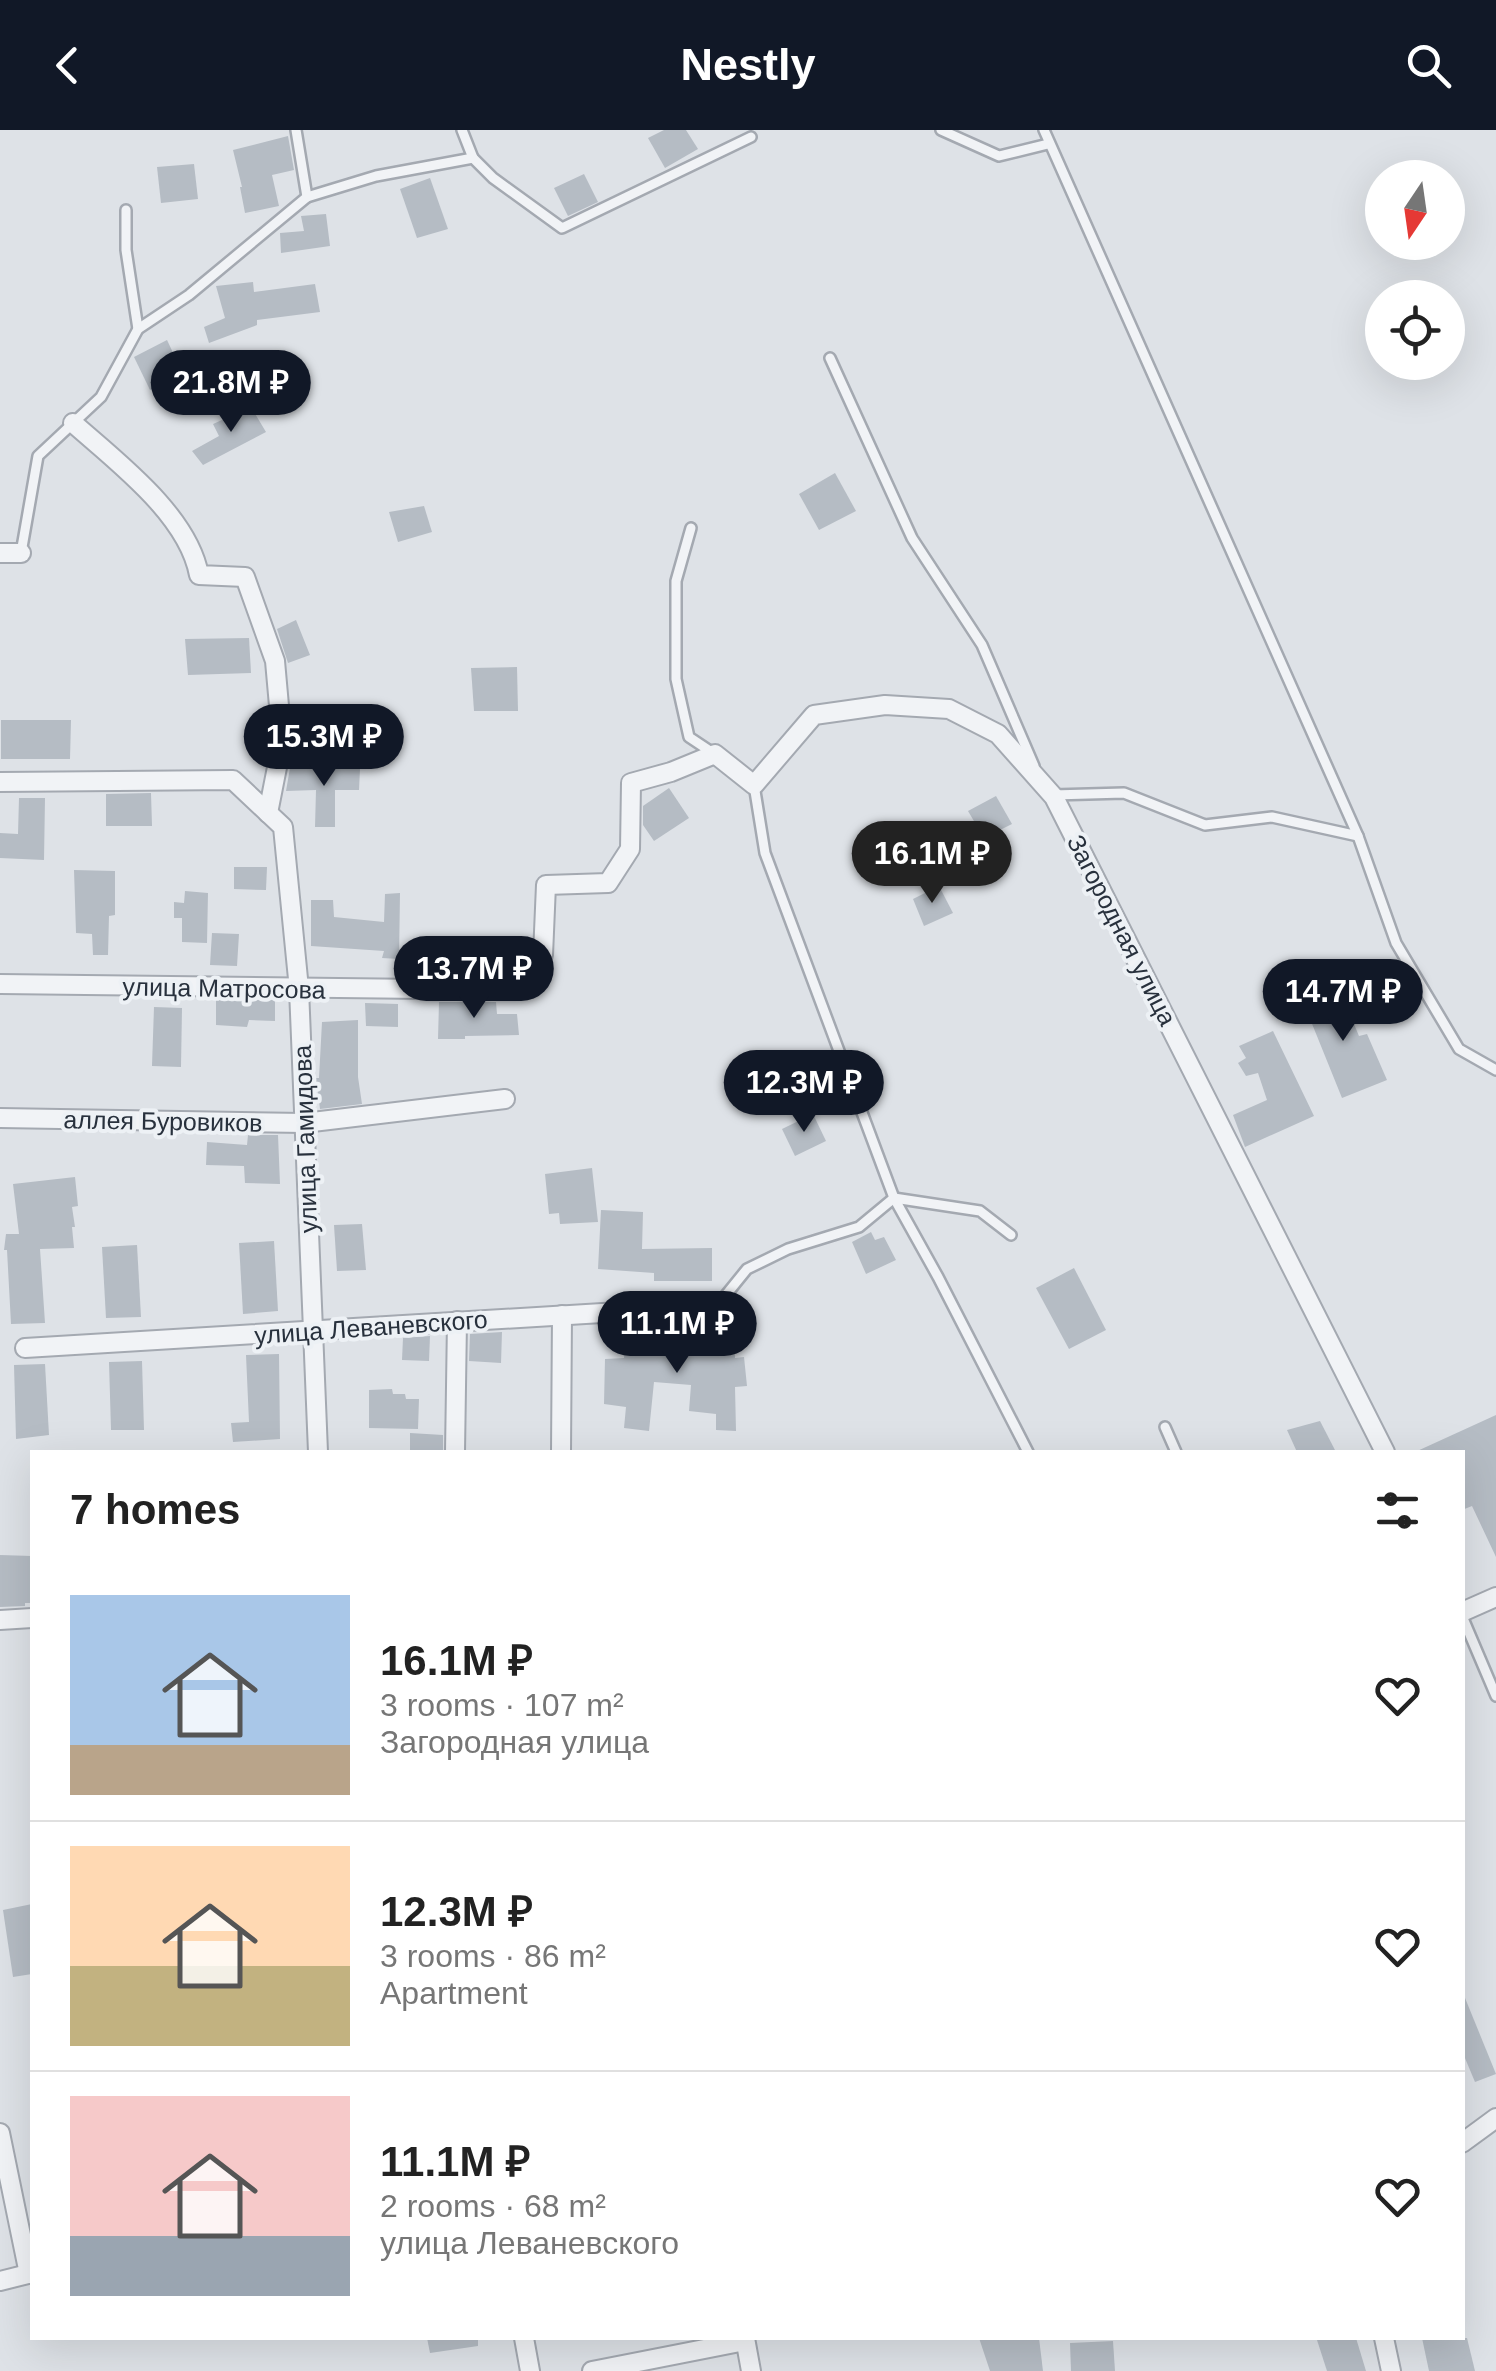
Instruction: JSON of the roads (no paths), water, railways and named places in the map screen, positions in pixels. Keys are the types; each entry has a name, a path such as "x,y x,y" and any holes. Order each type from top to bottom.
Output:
{"street":[{"path":"74,423 142,483 195,556 199,575 245,577 275,662 281,747 268,813"},
{"path":"0,552 21,553"},
{"name":"Загородная улица","path":"754,785 814,714 885,705 949,710 998,734 1054,796 1384,1450"},
{"path":"715,754 754,785"},
{"name":"улица Матросова","path":"0,984 508,990 543,955 546,885 608,883 630,849 631,783 715,754"},
{"path":"0,782 233,780 268,813"},
{"name":"улица Гамидова","path":"268,813 283,827 298,989 318,1450"},
{"name":"аллея Буровиков","path":"0,1118 304,1122 505,1098"},
{"name":"улица Леваневского","path":"25,1348 717,1306"},
{"path":"561,1450 562,1315"},
{"path":"454,1450 456,1322"},
{"path":"1465,1612 1496,1597"},
{"path":"0,1620 30,1618"},
{"path":"1465,2140 1496,2118"},
{"path":"0,2133 30,2269"},
{"path":"0,2281 30,2274"},
{"path":"524,2340 530,2371"},
{"path":"592,2371 740,2340"},
{"path":"745,2340 751,2371"},
{"path":"1384,2340 1392,2371"}],"lane":[{"path":"296,130 307,197"},
{"path":"462,130 473,158 493,178 562,228 751,137"},
{"path":"942,130 999,156 1048,144"},
{"path":"1044,130 1358,836 1396,943 1459,1049 1496,1070"},
{"path":"21,553 38,456 101,397 138,329 189,295 307,197 376,176 473,158"},
{"path":"126,210 126,250 138,329"},
{"path":"830,358 912,538 982,644 1034,765 1054,796 1124,793 1205,825 1272,817 1358,836"},
{"path":"691,528 676,580 676,680 690,737 715,754"},
{"path":"754,785 765,854 894,1198 1027,1450"},
{"path":"717,1306 747,1269 788,1249 859,1227 894,1198 980,1211 1011,1234"},
{"path":"1165,1427 1175,1450"},
{"path":"1465,1621 1496,1696"}]}
